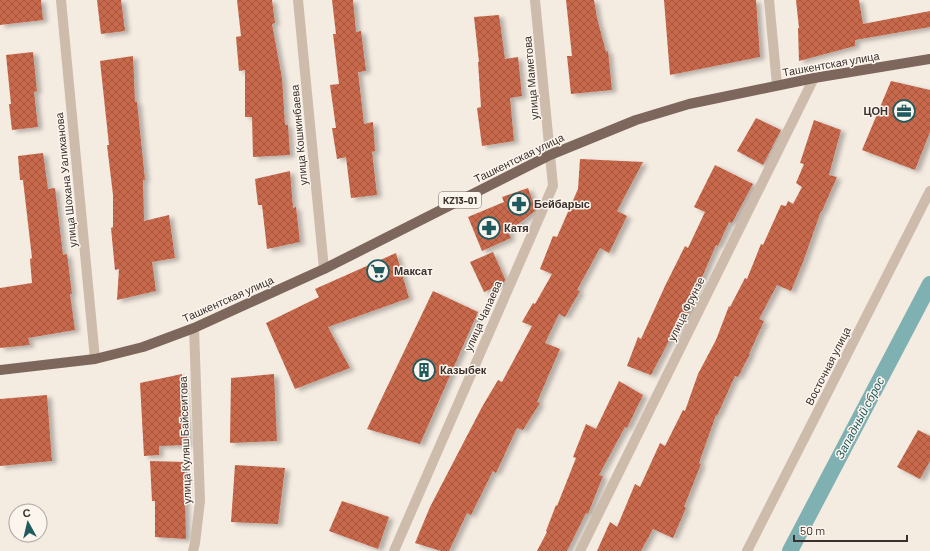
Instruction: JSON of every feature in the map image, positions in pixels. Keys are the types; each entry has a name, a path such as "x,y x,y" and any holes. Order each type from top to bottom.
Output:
{"main road":[{"name":"Ташкентская улица","path":"0,370 95,359 143,347 194,328 324,268 550,155 636,120 690,104 777,85 930,58"}],"street":[{"name":"улица Шохана Уалиханова","path":"61,0 95,359"},
{"name":"улица Кошкинбаева","path":"298,0 324,268"},
{"name":"улица Маметова","path":"535,0 550,155"},
{"path":"769,0 777,85"},
{"name":"улица Фрунзе","path":"580,551 814,78"},
{"name":"улица Чапаева","path":"394,551 553,186 550,155"},
{"name":"Восточная улица","path":"747,551 930,191"},
{"name":"улица Куляш Байсеитова","path":"192,551 195,543 200,501 194,328"}],"building":[{"path":"0,0 41,0 43,20 0,25"},
{"path":"97,0 121,0 125,31 101,34"},
{"path":"237,0 272,0 275,23 272,24 282,78 285,125 288,125 290,155 253,157 252,117 245,117 245,70 239,71 236,37 241,36"},
{"path":"332,0 353,0 356,32 361,31 366,71 358,72 364,124 373,122 375,151 372,152 377,195 351,198 346,157 337,159 332,128 336,128 330,85 339,84 333,34 336,34"},
{"path":"566,0 594,0 606,52 608,51 612,90 571,94 567,56 572,56"},
{"path":"664,0 756,0 760,57 670,75"},
{"path":"796,0 859,0 863,24 930,11 930,27 855,40 855,46 799,61 799,28"},
{"path":"499,15 505,59 518,57 522,96 510,98 514,141 482,146 477,108 481,107 479,62 474,17"},
{"path":"33,52 37,91 34,92 38,127 12,130 6,55"},
{"path":"133,56 135,102 137,102 145,180 143,180 144,221 169,215 175,258 152,262 156,291 117,300 119,269 115,270 111,228 113,227 113,195 100,61"},
{"name":"ЦОН","path":"891,81 930,90 930,132 915,170 862,150"},
{"path":"756,118 781,130 763,165 737,151"},
{"path":"814,120 841,130 829,175 837,177 821,211 791,291 777,285 759,319 764,321 750,354 738,377 735,376 717,416 716,415 699,463 701,464 684,507 686,508 673,538 653,529 641,551 597,551 610,522 617,527 635,484 640,487 660,443 665,446 683,410 685,411 698,374 716,340 729,306 730,307 745,278 747,279 761,244 763,245 781,205 786,206 788,201 793,204 802,187 796,183 804,164 800,163"},
{"path":"43,153 48,189 55,188 63,255 67,254 72,294 70,294 75,330 28,338 30,345 0,348 0,288 32,283 30,259 32,258 23,180 20,180 18,156"},
{"path":"580,159 643,162 617,211 627,216 609,253 600,248 577,290 580,291 565,317 559,314 545,343 560,349 537,402 540,403 523,430 517,428 496,473 493,471 471,515 467,513 449,551 441,551 415,543 430,507 482,407 498,380 502,382 532,326 522,322 533,303 535,304 552,274 540,269 553,236 557,237 578,189"},
{"path":"715,165 753,184 732,223 729,222 718,246 716,245 694,296 698,298 671,340 670,339 651,375 627,366 638,337 641,339 685,246 688,248 705,212 694,207"},
{"path":"290,171 293,208 296,207 300,242 267,249 262,205 258,205 255,179"},
{"path":"528,188 536,210 508,232 511,238 482,251 468,217 504,202 502,197"},
{"path":"493,252 505,279 504,283 484,292 470,262"},
{"path":"396,253 409,298 328,327 350,368 295,389 266,323 319,297 315,289"},
{"name":"Казыбек","path":"433,291 478,312 420,444 367,429"},
{"path":"182,374 188,445 159,446 159,455 144,456 140,383"},
{"path":"274,374 277,441 230,443 231,378"},
{"path":"619,381 643,395 627,428 625,427 599,475 603,476 588,514 586,513 567,551 537,551 547,532 546,531 556,505 557,506 576,458 573,457 586,424 596,429"},
{"path":"47,395 52,461 0,466 0,399"},
{"path":"918,430 930,436 930,461 920,479 897,467"},
{"path":"150,461 184,462 186,539 155,537 155,501 152,501"},
{"path":"235,465 285,468 278,524 231,522"},
{"path":"342,501 389,517 378,549 329,531"}],"waterway":[{"name":"Западный сброс","path":"790,551 930,284"}],"place":[{"name":"ЦОН","path":"904,111"},
{"name":"Бейбарыс","path":"519,204"},
{"name":"Катя","path":"489,228"},
{"name":"Максат","path":"378,271"},
{"name":"Казыбек","path":"424,370"}]}
